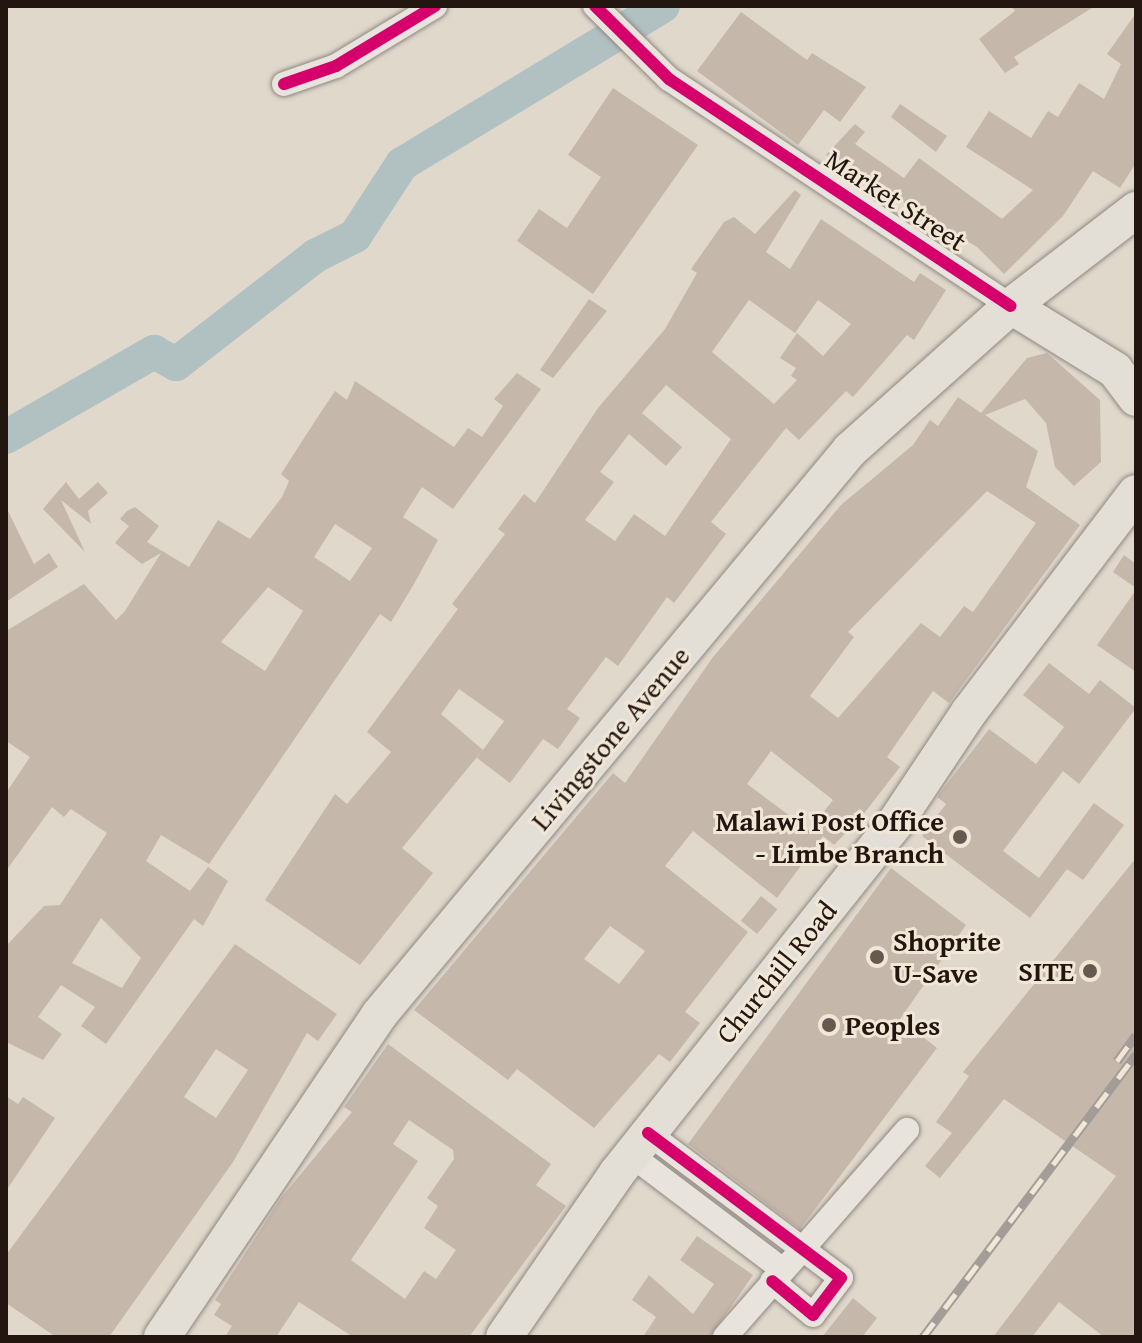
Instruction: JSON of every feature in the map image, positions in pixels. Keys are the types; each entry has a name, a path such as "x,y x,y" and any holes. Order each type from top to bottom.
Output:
{"highway":[{"name":"Livingstone Avenue","path":"162,1337 379,1015 850,450 1011,306 1132,219"},
{"path":"1011,306 1129,378"},
{"name":"Churchill Road","path":"504,1337 639,1144 895,823 969,712 1136,493"}],"street":[{"path":"284,84 336,66 435,6"},
{"name":"Market Street","path":"595,6 669,79 1011,306"},
{"path":"725,1337 907,1130"},
{"path":"639,1144 732,1194 841,1278 813,1315 777,1275 639,1144"},
{"path":"714,1218 732,1194"}],"building":[{"path":"1011,6 1095,6 1014,57 1019,64 1005,73 979,39 1015,11"},
{"path":"741,12 807,60 812,53 866,87 840,122 824,110 798,145 697,71"},
{"path":"1136,13 1136,163 1120,188 1093,171 1063,216 1004,274 977,247 826,155 855,124 865,132 855,144 904,178 919,158 1002,219 1033,190 966,147 989,111 1031,138 1048,111 1058,117 1079,83 1104,99 1121,64 1107,54"},
{"path":"613,88 698,145 593,294 517,241 539,209 567,228 601,177 568,155"},
{"path":"900,104 947,136 936,152 891,117"},
{"path":"795,190 801,195 766,252 790,269 821,219 914,282 920,273 946,290 914,340 907,335 853,397 846,391 799,440 786,428 711,522 726,534 674,603 667,597 618,666 606,657 567,709 580,718 558,749 543,739 510,783 477,758 482,751 402,848 433,873 360,965 265,900 335,794 347,804 391,752 367,732 458,609 452,604 505,534 498,529 524,494 535,503 598,408 665,329 697,273 691,269 724,222 734,217 755,234","holes":["749,300 795,333 818,300 851,324 823,356 797,333 780,358 796,368 791,376 797,380 774,404 712,352","666,385 731,439 665,536 634,514 615,541 585,520 614,482 600,472 629,434 666,466 682,447 642,413","459,689 504,721 483,750 441,714"]},
{"path":"589,299 607,311 553,378 540,370"},
{"path":"1047,353 1100,400 1101,462 1074,486 1055,467 1046,423 1025,399 985,415 1038,451 1026,487 1080,525 949,703 933,691 887,757 900,767 862,816 834,845 823,836 777,898 693,831 665,866 748,932 685,1012 700,1023 670,1062 659,1054 594,1128 517,1069 508,1080 414,1010 613,773 625,783 713,657 841,505 913,445 930,420 938,426 958,397 981,413 1027,358","holes":["987,491 1036,523 973,612 964,606 940,637 921,623 838,718 810,696 854,637 848,632","771,751 833,800 809,830 747,784","610,926 645,951 619,984 584,959"]},
{"path":"517,373 541,389 453,509 422,487 403,517 438,540 414,584 391,622 380,614 209,864 161,835 146,861 190,891 208,867 228,881 203,926 194,919 106,1044 81,1026 95,1007 61,985 38,1017 62,1034 43,1060 6,1042 6,946 44,906 60,905 107,833 71,809 64,817 52,807 6,871 6,793 30,757 6,741 6,631 84,584 116,620 125,611 161,553 142,564 115,543 129,526 120,519 135,507 159,526 147,542 189,567 218,520 250,539 282,497 289,481 281,474 317,418 335,391 347,400 355,381 454,447 468,428 482,437 503,406 494,399","holes":["335,524 372,548 350,581 314,557","268,587 303,611 265,671 221,642","101,918 141,958 122,988 72,963"]},
{"path":"66,482 79,499 98,482 108,493 88,511 91,524 61,500 85,552 43,509"},
{"path":"6,507 34,564 49,553 58,567 6,602"},
{"path":"1124,555 1136,564 1136,588 1113,572"},
{"path":"1136,590 1136,672 1097,645"},
{"path":"1049,663 1089,694 1100,680 1136,708 1079,784 1063,771 1003,851 1039,878 1094,803 1124,825 1083,880 1067,869 1030,918 922,836 946,804 937,797 989,729 1036,764 1064,727 1023,695"},
{"name":"SITE","path":"1136,858 1136,1337 1104,1337 1059,1302 1032,1337 993,1337 1116,1176 1004,1099 940,1178 925,1166 952,1133 936,1122 969,1076 963,1072"},
{"path":"891,868 966,925 900,1019 937,1048 800,1229 688,1144"},
{"path":"761,896 777,909 757,934 741,921"},
{"path":"235,944 337,1014 318,1041 307,1033 233,1162 109,1337 56,1337 6,1303 6,1255","holes":["216,1049 248,1070 216,1118 184,1097"]},
{"path":"388,1044 551,1164 536,1185 566,1206 469,1337 353,1337 299,1302 276,1337 225,1337 232,1326 214,1315 221,1304 215,1300 281,1198 352,1112 344,1107","holes":["409,1120 453,1150 454,1159 427,1198 438,1206 424,1228 456,1250 436,1279 424,1271 405,1299 351,1260 418,1161 393,1144"]},
{"path":"6,1096 18,1104 23,1097 55,1118 6,1191"},
{"path":"697,1236 753,1275 710,1337 643,1337 656,1317 632,1300 649,1275 693,1314 714,1284 680,1260"},
{"path":"853,1298 877,1318 862,1337 822,1337"}],"waterway":[{"path":"6,437 154,352 176,364 315,256 355,236 402,164 663,6"}],"railway":[{"path":"1117,1061 1136,1035"},
{"path":"923,1337 1136,1054"}],"cycle path":[{"path":"284,84 336,66 435,6"},
{"path":"595,6 669,79 1011,306"},
{"path":"648,1133 841,1278 813,1315 772,1281"}],"place":[{"name":"Malawi Post Office - Limbe Branch","path":"960,837"},
{"name":"Shoprite U-Save","path":"877,957"},
{"name":"SITE","path":"1090,971"},
{"name":"Peoples","path":"829,1025"}]}
